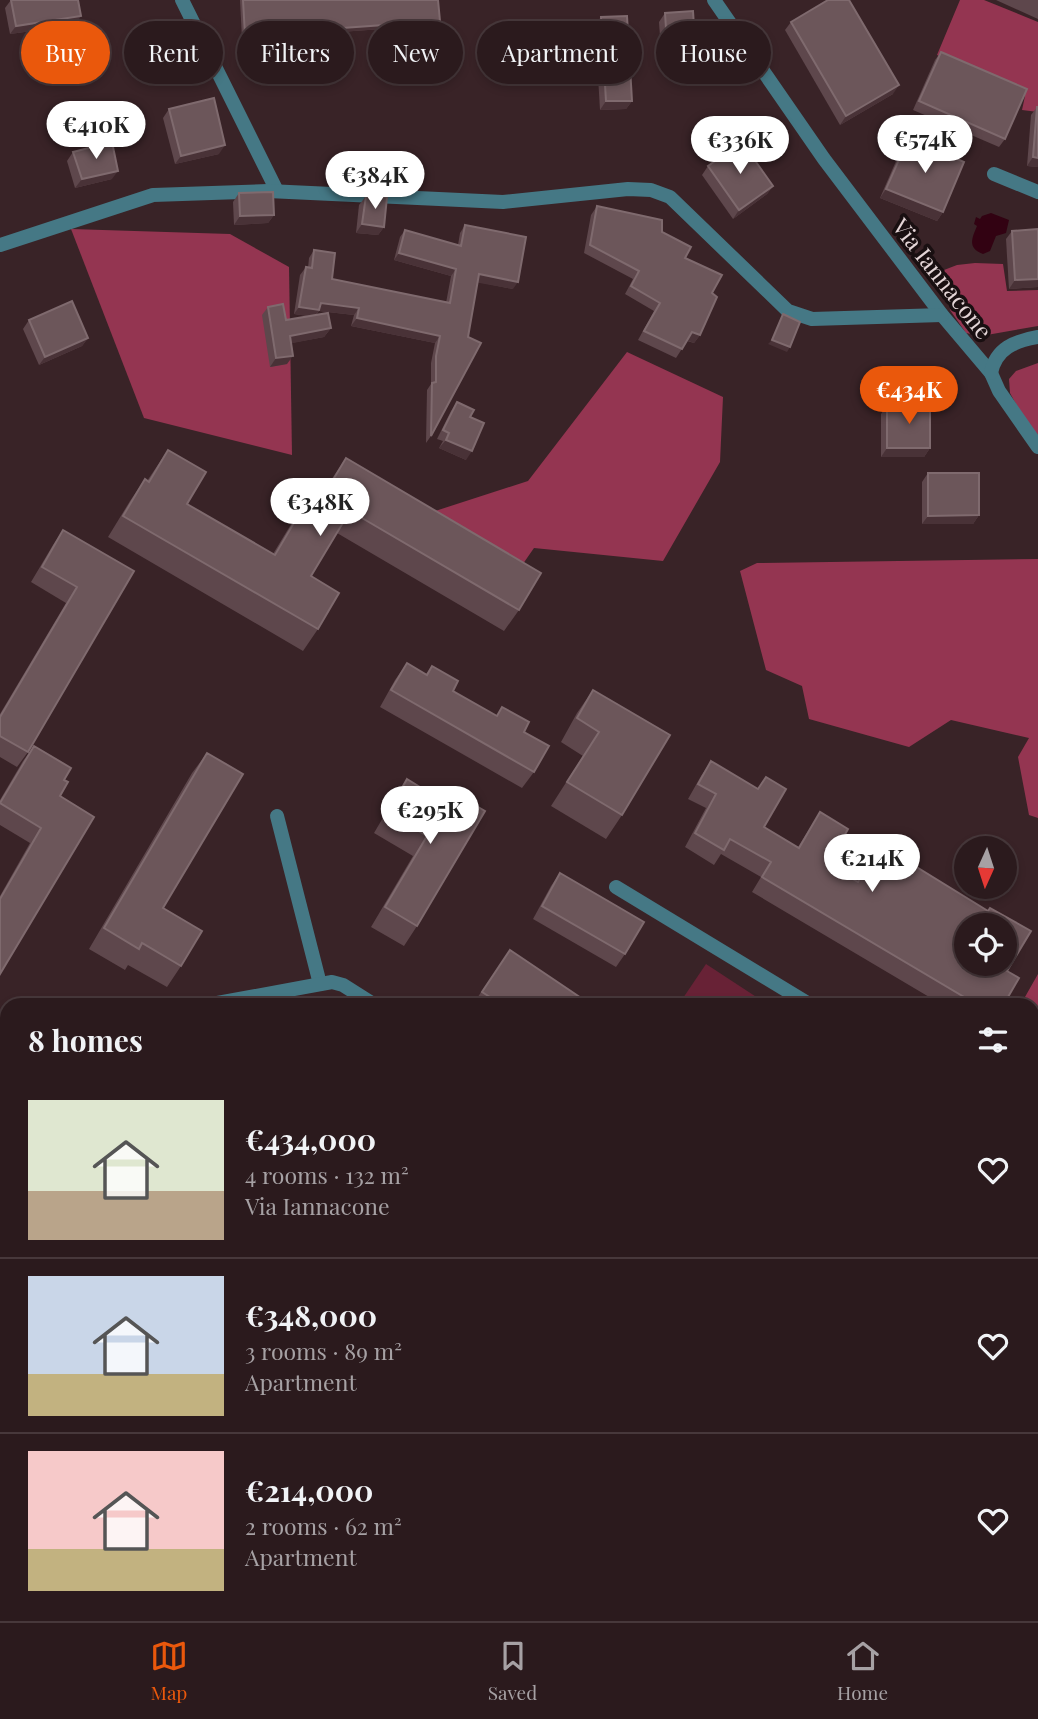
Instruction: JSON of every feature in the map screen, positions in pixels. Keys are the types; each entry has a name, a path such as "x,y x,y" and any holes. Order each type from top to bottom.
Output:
{"street":[{"path":"182,0 276,191"},
{"name":"Via Iannacone","path":"715,0 824,159 942,315 990,373 999,391 1038,447"},
{"path":"994,174 1038,192"},
{"path":"0,245 153,195 276,191 503,202 628,189 651,190 670,197 788,311 811,319 942,315"},
{"path":"990,373 1001,351 1009,345 1038,337"},
{"path":"277,816 320,984"},
{"path":"616,887 799,998"},
{"path":"244,998 332,982 343,985 364,998"}],"shaded area":[{"path":"960,0 984,0 1038,22 1038,112 1022,110 1025,96 937,55"},
{"path":"991,213 1009,220 1006,233 996,236 990,251 983,254 973,246 972,239 977,226 974,224 976,217 980,219"},
{"path":"71,229 230,234 289,267 292,455 144,418"},
{"path":"975,263 1003,264 1007,291 1038,290 1038,326 981,336 966,333 950,310 944,270"},
{"path":"627,352 723,397 720,462 663,561 534,548 518,571 429,513 528,481"},
{"path":"1038,363 1038,445 1010,393 1009,379 1016,371"},
{"path":"1038,559 1038,818 1029,815 1018,757 1029,738 951,720 909,747 809,719 802,686 766,670 740,571 757,563"},
{"path":"706,964 758,998 683,998"},
{"path":"1038,974 1038,998 1024,998"}],"building":[{"path":"11,0 78,0 81,16 48,21 21,21 21,25 16,26"},
{"path":"243,0 438,0 440,21 368,21 368,26 354,27 354,21 244,21"},
{"path":"828,0 849,0 899,85 846,116 791,22"},
{"path":"693,11 694,21 666,21 665,13"},
{"path":"627,16 627,21 601,21 601,17"},
{"path":"941,52 1027,89 1005,139 919,101"},
{"path":"605,84 631,84 632,101 606,101"},
{"path":"214,98 225,145 181,156 169,109"},
{"path":"1038,107 1038,158 1033,157"},
{"path":"909,137 964,162 943,212 886,189"},
{"path":"112,142 118,171 82,179 73,152"},
{"path":"742,142 773,186 739,210 708,166"},
{"path":"273,192 274,215 240,216 239,193"},
{"path":"366,196 387,197 384,227 362,224"},
{"path":"597,206 662,220 662,232 691,247 685,258 722,275 712,293 717,297 700,335 692,332 682,349 644,331 660,303 631,286 639,271 590,245"},
{"path":"465,225 526,237 518,282 479,274 468,337 481,343 431,436 432,383 436,382 436,356 440,336 357,318 359,308 321,303 319,310 299,307 306,267 312,268 314,250 335,253 332,279 450,303 456,269 399,253 405,230 461,246"},
{"path":"1038,229 1038,279 1015,280 1012,231"},
{"path":"72,301 88,338 45,357 29,320"},
{"path":"283,304 286,320 328,313 331,328 290,336 293,356 276,358 268,307"},
{"path":"783,314 800,322 790,347 772,340"},
{"path":"457,402 474,410 470,417 484,423 472,451 446,440 449,433 443,430"},
{"path":"887,405 930,405 930,448 887,448"},
{"path":"168,450 206,472 187,504 275,555 308,499 318,505 346,458 541,573 519,610 350,511 311,576 339,593 318,629 123,516 145,479 149,482"},
{"path":"928,473 979,473 979,515 928,516"},
{"path":"63,530 134,571 28,752 0,736 0,717 77,587 42,567"},
{"path":"407,663 427,675 432,666 458,681 453,691 497,716 502,707 529,722 524,732 549,746 534,772 391,690"},
{"path":"593,690 670,735 622,815 567,782 599,732 577,718"},
{"path":"34,746 71,768 64,780 68,782 60,796 94,817 0,974 0,899 41,828 0,803"},
{"path":"207,753 243,774 163,908 202,931 181,966 142,943 139,949 104,928"},
{"path":"711,761 758,789 766,777 786,789 764,827 799,848 820,812 848,829 828,865 858,882 879,844 954,890 954,900 970,900 988,911 990,908 999,913 954,913 954,976 1019,978 1007,998 966,998 762,877 771,862 730,839 724,850 695,833 716,794 698,784"},
{"path":"407,779 446,803 452,792 485,811 417,926 385,907 427,836 388,813"},
{"path":"560,873 644,922 625,954 542,906"},
{"path":"1017,923 1031,931 1017,954"},
{"path":"510,950 581,998 492,998 482,992"}]}
